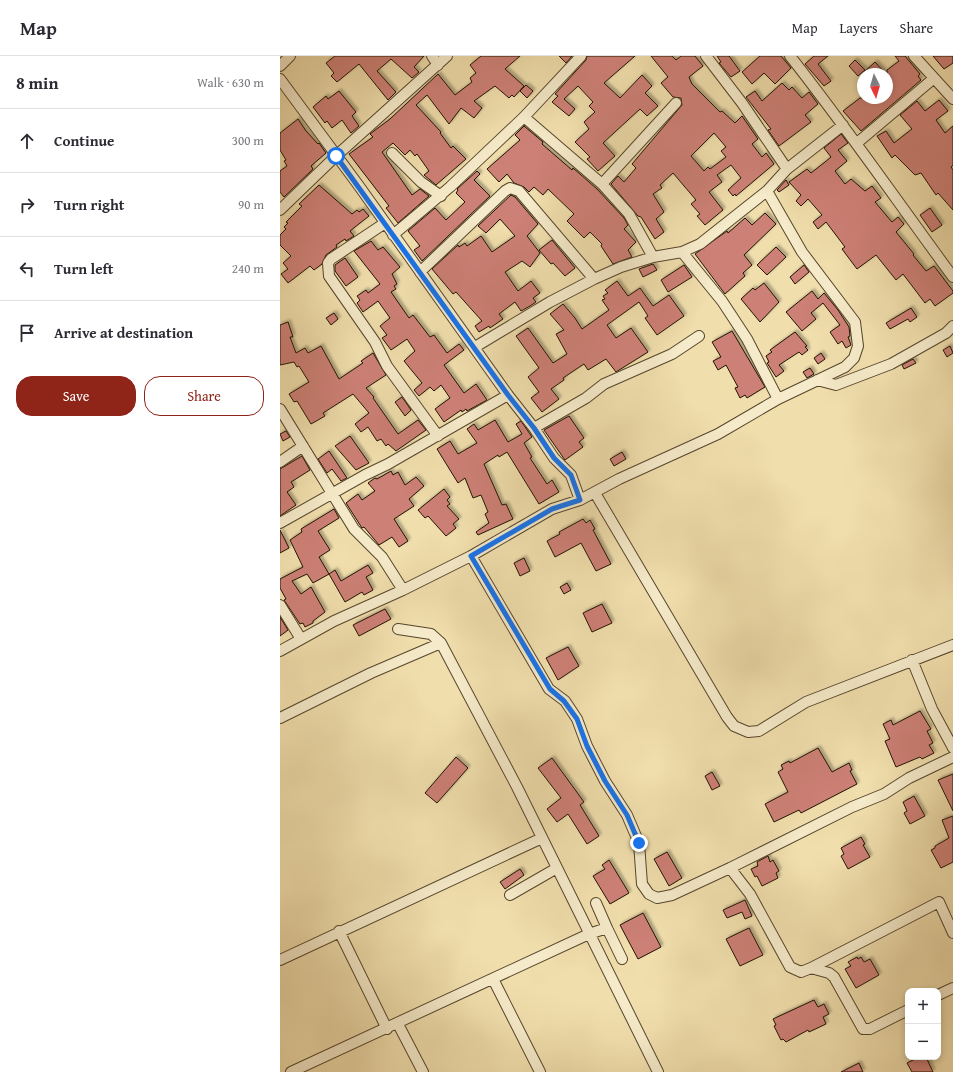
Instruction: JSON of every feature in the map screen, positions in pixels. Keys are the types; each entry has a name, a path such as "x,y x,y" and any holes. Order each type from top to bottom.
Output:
{"street":[{"path":"280,66 290,56"},
{"path":"432,56 438,65"},
{"path":"280,210 336,156 447,56"},
{"path":"393,235 440,196 524,117 581,56"},
{"path":"706,56 742,103 787,169"},
{"path":"790,56 857,143 879,177 953,277"},
{"path":"914,56 933,79 953,99"},
{"path":"280,79 475,347 508,395 534,428 554,458 571,475 580,500"},
{"path":"857,143 933,79"},
{"path":"602,184 676,103"},
{"path":"524,117 602,184 629,214 653,257"},
{"path":"475,347 550,302 594,279 621,267 653,257 682,252 700,244 767,191 787,169 843,125"},
{"path":"392,153 421,182 440,196"},
{"path":"420,272 505,191 510,188 519,191 594,279"},
{"path":"280,652 334,621 403,590 471,556 552,509 580,500 626,476 718,434 778,399 846,367 854,358 858,346 858,334 855,322 802,252 767,191"},
{"path":"385,223 331,259 328,263 330,276 374,342 387,366 438,436"},
{"path":"682,252 722,301 747,339 778,399"},
{"path":"817,380 836,386 891,364 946,333 953,326"},
{"path":"534,428 586,398 604,384 672,354 699,336"},
{"path":"280,523 438,436 508,395"},
{"path":"280,409 354,529 382,558 403,590"},
{"path":"280,462 303,446"},
{"path":"594,493 726,717 734,726 748,732 759,731 806,702 953,645"},
{"path":"471,556 550,689 564,701 577,719 587,746 605,781 627,815 639,843 642,884 644,889 656,898 666,897 730,868 852,807 884,794 909,778 953,757"},
{"path":"280,605 301,639"},
{"path":"398,629 431,634 441,643 542,838 658,1072"},
{"path":"280,718 372,673 441,643"},
{"path":"912,660 932,708 953,748"},
{"path":"280,960 542,838"},
{"path":"510,895 557,868"},
{"path":"730,868 750,894 790,967 801,972 812,968 939,902 953,933"},
{"path":"596,903 622,959"},
{"path":"291,1072 398,1024 589,934 607,928"},
{"path":"339,932 387,1028"},
{"path":"812,968 829,973 834,977 862,1029 866,1030 905,1011"},
{"path":"493,979 540,1072"},
{"path":"941,994 953,988"},
{"path":"398,1024 422,1072"}],"building":[{"path":"335,56 424,56 414,67 419,72 412,78 391,59 377,71 396,92 388,100 359,64 337,82 331,76 334,73 326,63"},
{"path":"481,56 520,56 505,69 524,86 514,97 512,95 509,98 495,86 474,101 482,108 474,118 461,108 449,124 427,95 416,105 441,132 440,133 451,148 453,146 466,159 436,185 424,175 429,171 417,154 415,156 410,150 405,155 393,143 382,152 412,195 420,189 429,196 398,223 386,208 389,206 349,154 373,137 370,134 390,119 438,74 455,95 472,82 470,78 476,73 470,65"},
{"path":"559,56 572,56 566,63"},
{"path":"587,56 635,56 604,83 620,98 642,75 652,86 645,93 658,106 647,116 640,109 603,143 615,156 598,171 587,159 590,157 575,142 589,129 584,122 595,112 589,106 593,102 578,86 564,99 575,109 569,116 552,102 558,96 555,94 586,60"},
{"path":"651,56 672,56 676,60 681,56 695,56 703,66 689,77 692,84 720,112 722,111 735,123 742,116 758,139 752,144 762,157 766,153 774,164 736,196 735,194 733,196 728,190 741,178 731,165 717,175 722,182 709,192 723,210 705,225 697,216 700,214 691,204 696,200 673,173 660,185 662,188 653,194 664,212 656,219 664,232 655,239 641,217 638,216 611,184 618,176 624,182 636,168 632,164 682,105 681,98 673,97 661,83 668,77","holes":["714,133 726,147 721,151 726,157 710,169 708,167 704,171 691,156"]},
{"path":"717,56 729,56 740,71 731,77 719,63 721,62"},
{"path":"760,56 781,56 791,68 775,84 764,73 752,84 742,72"},
{"path":"814,56 828,56 818,64 831,81 824,86 805,64"},
{"path":"895,56 905,56 920,74 918,76 921,80 893,104 893,68 890,68 899,61"},
{"path":"933,56 953,56 953,63 944,69"},
{"path":"855,60 863,68 857,68 857,75 849,66"},
{"path":"875,62 880,68 868,68"},
{"path":"782,83 789,90 792,87 802,98 809,92 818,104 805,115 811,122 779,146 768,130 771,129 746,97 755,91 762,101"},
{"path":"526,85 533,91 527,98 520,91"},
{"path":"339,91 356,112 352,116 359,126 351,133 342,120 332,128 327,121 325,123 313,107 326,96 328,99"},
{"path":"857,100 857,104 893,104 861,131 843,111"},
{"path":"939,100 948,111 936,120 945,133 953,126 953,165 951,167 953,170 953,210 938,193 936,195 921,173 915,175 895,155 892,158 877,136 886,131 894,143 912,129 900,115 917,101 925,111"},
{"path":"298,119 306,131 318,144 319,143 326,153 311,166 313,169 284,197 280,192 280,171 287,166 284,161 286,160 280,150 280,133"},
{"path":"524,126 572,170 573,168 597,189 624,218 628,225 624,229 636,242 628,250 632,257 613,264 601,246 602,244 590,232 584,238 567,221 574,214 548,189 543,195 534,187 529,192 524,187 514,183 507,174 499,182 487,169 520,140 515,135"},
{"path":"841,134 848,143 838,150 847,161 835,171 845,184 851,179 865,191 872,186 881,198 875,202 892,222 898,217 904,224 896,232 926,271 934,266 953,291 953,293 935,306 930,299 925,303 903,274 896,280 876,255 857,269 842,249 845,247 826,222 818,229 813,222 822,215 808,199 801,206 796,201 801,195 789,182 807,169 811,173 831,157 824,148"},
{"path":"477,171 480,174 474,180 490,196 422,261 414,250 420,246 408,231 435,208 446,220 465,202 456,193 458,190 457,189"},
{"path":"786,180 789,185 779,192 777,190"},
{"path":"319,185 352,214 357,210 359,212 363,209 369,216 350,231 354,236 346,241 345,239 336,245 337,247 326,255 322,264 314,270 310,266 288,283 281,274 288,269 283,263 291,256 280,245 280,235 286,229 284,227 288,223 286,222 302,206 299,204"},
{"path":"511,195 515,197 538,224 527,236 540,253 530,267 522,261 505,272 518,291 531,281 540,293 533,298 536,302 521,311 515,302 499,314 503,319 490,328 489,326 479,332 475,326 482,321 456,292 453,294 432,269 458,245 459,247 465,243 467,246 481,236 492,252 515,236 500,219 486,233 478,226"},
{"path":"930,208 942,225 932,232 920,215"},
{"path":"765,213 776,224 744,255 752,265 743,273 745,276 725,294 695,254 727,231 728,233 745,218 752,225"},
{"path":"552,240 575,268 565,276 553,263 551,264 539,250"},
{"path":"371,241 378,250 383,247 400,267 392,274 397,284 394,286 396,289 391,292 409,318 413,315 430,337 434,335 447,353 459,344 464,350 444,365 464,393 476,384 487,400 467,411 466,409 462,412 461,410 444,422 435,409 450,398 441,385 434,391 430,387 419,396 414,390 422,383 404,361 415,351 407,339 391,350 382,338 387,335 380,326 390,318 378,301 363,312 357,303 360,300 357,296 366,290 368,293 380,284 354,251"},
{"path":"776,247 786,257 767,275 757,265"},
{"path":"345,258 358,277 346,286 335,271 335,265"},
{"path":"653,264 657,270 643,277 639,269"},
{"path":"684,265 692,277 668,292 661,280"},
{"path":"804,265 809,272 795,284 790,277"},
{"path":"617,281 628,296 640,288 653,306 669,295 684,316 657,335 645,318 648,316 639,302 607,325 616,338 631,328 648,352 616,372 606,359 588,370 584,364 563,378 564,380 551,389 559,399 542,412 531,398 539,392 528,377 539,368 516,336 528,328 553,363 567,354 556,334 564,330 550,314 563,304 582,329 609,310 602,300 605,299 603,296 608,293 605,290"},
{"path":"764,283 779,302 760,322 741,299 753,288 755,290"},
{"path":"812,291 818,299 824,293 838,310 849,327 850,336 848,337 851,345 846,348 842,341 838,344 830,332 840,325 823,303 811,313 816,319 802,331 786,312"},
{"path":"911,308 917,317 910,322 908,319 890,329 886,323"},
{"path":"334,313 338,319 331,325 326,318"},
{"path":"288,322 293,337 290,337 296,353 305,348 308,353 321,346 339,379 363,363 361,361 373,353 386,375 366,388 374,397 373,398 398,434 418,420 426,430 396,451 388,444 386,446 381,439 377,441 368,427 361,432 355,424 369,413 353,394 323,413 325,416 311,424 297,401 294,402 289,394 309,382 299,366 297,367 294,362 280,365 280,325"},
{"path":"732,331 765,387 747,398 745,395 740,398 735,388 738,387 726,365 718,370 713,361 721,357 712,342"},
{"path":"795,332 807,346 805,347 808,350 802,355 799,352 779,365 784,371 776,377 767,363 769,362 766,356 772,352 770,350"},
{"path":"950,346 953,353 947,357 943,350"},
{"path":"821,353 825,359 818,364 814,358"},
{"path":"913,359 916,363 904,369 902,365"},
{"path":"810,368 814,374 807,378 803,372"},
{"path":"402,397 411,410 405,416 395,402"},
{"path":"569,416 584,438 579,442 583,447 565,460 544,430"},
{"path":"495,420 508,442 522,434 516,424 521,421 532,437 524,443 532,457 530,458 547,484 552,480 559,492 539,504 507,452 499,457 498,455 484,464 502,505 506,504 513,519 478,535 476,532 489,523 485,514 488,512 481,495 473,498 465,478 458,483 437,449 450,441 458,454 477,443 467,429 474,424 478,430"},
{"path":"286,431 290,437 283,441 280,434"},
{"path":"350,436 369,463 356,470 335,446"},
{"path":"329,451 347,478 341,481 332,469 327,473 318,459"},
{"path":"622,452 626,459 614,466 610,459"},
{"path":"302,456 310,470 291,482 294,487 287,492 296,505 280,516 280,469"},
{"path":"391,471 393,475 398,472 405,485 416,477 424,486 409,499 414,506 394,519 408,541 399,547 392,537 379,545 364,527 362,528 346,503 358,494 362,500 375,491 368,483"},
{"path":"444,489 450,497 447,500 450,504 447,506 459,519 453,524 456,528 446,536 428,516 425,518 418,510"},
{"path":"334,509 339,518 318,531 330,550 319,557 329,574 313,583 307,574 292,581 301,594 311,587 325,612 313,621 313,623 305,627 303,623 300,624 284,600 286,599 280,588 280,579 303,567 290,540 302,532 301,529"},
{"path":"583,519 586,523 590,520 595,529 593,530 611,564 596,571 581,543 555,557 547,541 560,534 559,532"},
{"path":"280,530 289,548 280,553"},
{"path":"524,558 530,571 520,576 514,563"},
{"path":"368,565 373,573 366,577 373,590 364,595 362,592 345,602 329,574 335,570 341,581"},
{"path":"567,583 571,590 564,594 560,587"},
{"path":"602,604 612,623 592,632 583,613"},
{"path":"385,609 391,619 359,636 353,625"},
{"path":"280,617 288,630 280,636"},
{"path":"568,647 579,666 558,680 546,658"},
{"path":"920,711 931,729 927,731 933,743 929,745 934,753 922,759 920,757 896,767 885,741 890,739 883,724 891,720 893,725"},
{"path":"818,748 832,772 849,763 852,770 850,771 857,784 801,813 799,810 774,822 765,804 788,792 778,772 783,769 781,765 789,761 790,763"},
{"path":"456,757 468,768 437,803 425,793"},
{"path":"552,758 584,802 580,805 599,836 587,844 568,814 557,822 547,809 561,798 538,768"},
{"path":"712,772 720,786 712,790 705,776"},
{"path":"953,774 953,811 938,780"},
{"path":"914,796 925,816 910,824 904,813 907,811 903,802"},
{"path":"953,816 953,862 941,868 931,850 949,838 942,820"},
{"path":"861,837 865,844 863,845 870,857 848,869 841,856 844,854 841,848"},
{"path":"667,852 682,878 669,886 654,859"},
{"path":"768,856 770,862 773,860 779,871 776,873 778,878 762,886 757,876 755,877 751,869 758,866 757,862"},
{"path":"609,860 629,893 610,904 593,876 605,869 602,865"},
{"path":"520,869 524,875 505,889 500,882"},
{"path":"745,900 752,916 745,919 742,912 727,918 723,910"},
{"path":"643,913 661,947 638,959 620,925"},
{"path":"749,928 763,955 740,966 726,939"},
{"path":"857,957 858,959 861,957 864,962 870,959 879,975 856,988 845,969 851,966 848,962"},
{"path":"814,1000 818,1007 824,1004 829,1014 823,1017 826,1024 809,1032 808,1030 786,1042 783,1039 781,1040 774,1026 776,1025 773,1019"},
{"path":"913,1060 927,1060 933,1072 912,1072 907,1063"},
{"path":"859,1063 863,1072 841,1072"}],"route":[{"path":"336,156 359,186 439,300 475,347 508,395 534,428 554,458 571,475 580,500 552,509 471,556 550,689 564,701 577,719 587,746 605,781 627,815 639,843"}]}
